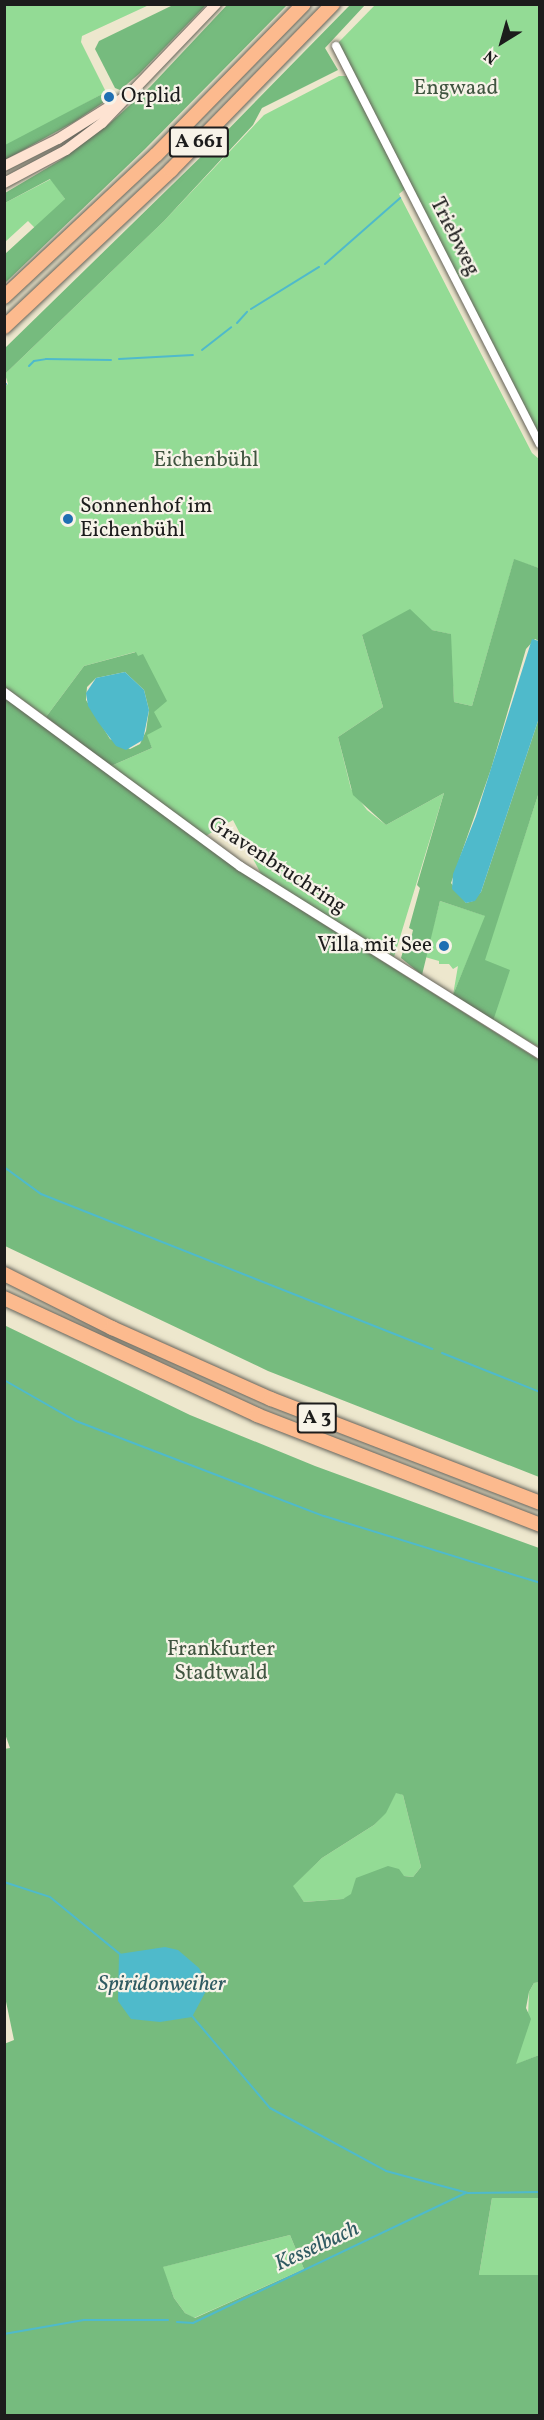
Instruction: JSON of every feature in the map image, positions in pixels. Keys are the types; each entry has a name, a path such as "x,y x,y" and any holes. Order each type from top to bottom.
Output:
{"highway":[{"name":"A 661","path":"4,297 133,177 304,4"},
{"name":"A 661","path":"4,327 171,170 333,4"},
{"name":"A 3","path":"4,1274 260,1395 540,1503"},
{"name":"A 3","path":"4,1298 257,1415 540,1525"}],"main road":[{"path":"4,183 66,150 102,123 216,4"},
{"path":"4,166 126,96"}],"street":[{"name":"Triebweg","path":"336,46 540,444"},
{"name":"Gravenbruchring","path":"4,692 240,866 540,1054"}],"green space":[{"path":"5,5 149,5 82,36 81,42 106,92 5,147"},
{"path":"173,5 206,5 139,74 120,90 115,88 95,49 99,41"},
{"path":"227,5 287,5 145,149 5,283 5,254 65,199 50,179 5,203 5,193 59,161 109,124 150,87"},
{"path":"350,5 365,5 325,48 338,70 262,108 253,125 164,221 5,374 5,348 214,144"},
{"name":"Engwaad","path":"375,5 539,5 538,434 338,43"},
{"name":"Eichenbühl","path":"339,76 347,76 405,189 399,194 532,453 539,459 539,568 514,560 472,706 454,702 450,634 432,630 362,635 383,707 338,737 351,789 367,810 386,825 444,793 394,957 262,876 233,820 204,837 111,766 152,748 146,735 154,712 135,652 84,666 46,717 5,687 4,387 8,384 5,374 164,221 264,115"},
{"path":"106,92 104,102 74,122 5,160 5,145"},
{"path":"51,179 65,199 63,204 35,228 28,221 5,242 5,203"},
{"path":"514,559 539,568 539,641 535,639 526,649 491,769 451,883 466,903 473,901 481,892 539,718 539,792 485,960 510,970 493,1021 453,995 485,916 440,901 422,975 401,958 403,951 408,952 413,930 409,928 420,888 417,885 444,793 386,825 353,795 338,737 383,707 362,635 410,609 432,630 451,634 454,702 472,706"},
{"path":"136,652 138,656 143,654 167,701 154,712 162,727 147,735 152,748 111,766 46,717 84,666","holes":["125,672 144,690 149,710 146,731 140,744 130,749 110,739 86,700 87,687 96,678"]},
{"path":"4,696 274,893 539,1060 539,1477 268,1371 5,1246"},
{"path":"539,792 539,1047 493,1021 484,960"},
{"path":"440,901 486,916 453,995 458,966 453,969 449,964 439,964 439,961 425,957"},
{"name":"Frankfurter Stadtwald","path":"4,1325 190,1415 315,1466 539,1548 540,1982 534,1983 529,1992 526,2008 531,2019 516,2064 539,2055 539,2198 492,2198 479,2275 539,2275 539,2415 5,2415 4,2044 14,2040 4,1992 4,1749 10,1748 4,1731","holes":["396,1793 403,1795 421,1867 413,1877 404,1876 399,1869 388,1866 356,1878 351,1894 343,1899 304,1902 293,1886 322,1858 374,1825 386,1813","290,2235 304,2269 195,2318 185,2313 174,2298 163,2267"]},
{"path":"396,1792 403,1795 421,1867 413,1877 404,1876 343,1899 304,1902 292,1886 322,1858 374,1825 385,1813"},
{"path":"539,1982 539,2055 515,2065 528,2016 529,1992 534,1983"},
{"path":"492,2198 539,2198 539,2275 479,2275"},
{"path":"290,2235 304,2269 194,2318 185,2313 174,2298 162,2267"}],"water":[{"path":"532,639 539,641 539,718 481,892 475,901 466,903 452,889 453,874 476,816"},
{"path":"125,672 144,690 149,710 143,740 126,750 116,746 98,722 88,706 86,693 96,678"},
{"name":"Spiridonweiher","path":"165,1947 178,1950 199,1968 205,1979 206,1991 192,2017 160,2022 131,2019 118,2001 119,1954"}],"waterway":[{"path":"325,264 400,198"},
{"path":"251,309 319,267"},
{"path":"237,323 247,312"},
{"path":"202,350 231,327"},
{"path":"119,359 193,355"},
{"path":"29,366 34,361 46,359 111,360"},
{"path":"4,1167 41,1194 432,1349"},
{"path":"442,1353 540,1392"},
{"path":"4,1380 76,1421 324,1516 540,1583"},
{"path":"4,1882 50,1897 120,1954"},
{"path":"192,2016 270,2108 386,2171 468,2193 540,2192"},
{"name":"Kesselbach","path":"177,2322 193,2323 466,2193"},
{"name":"Kesselbach","path":"4,2334 84,2320 168,2320"}],"place":[{"name":"Orplid","path":"109,97"},
{"name":"Sonnenhof im Eichenbühl","path":"68,519"},
{"name":"Villa mit See","path":"444,946"}]}
